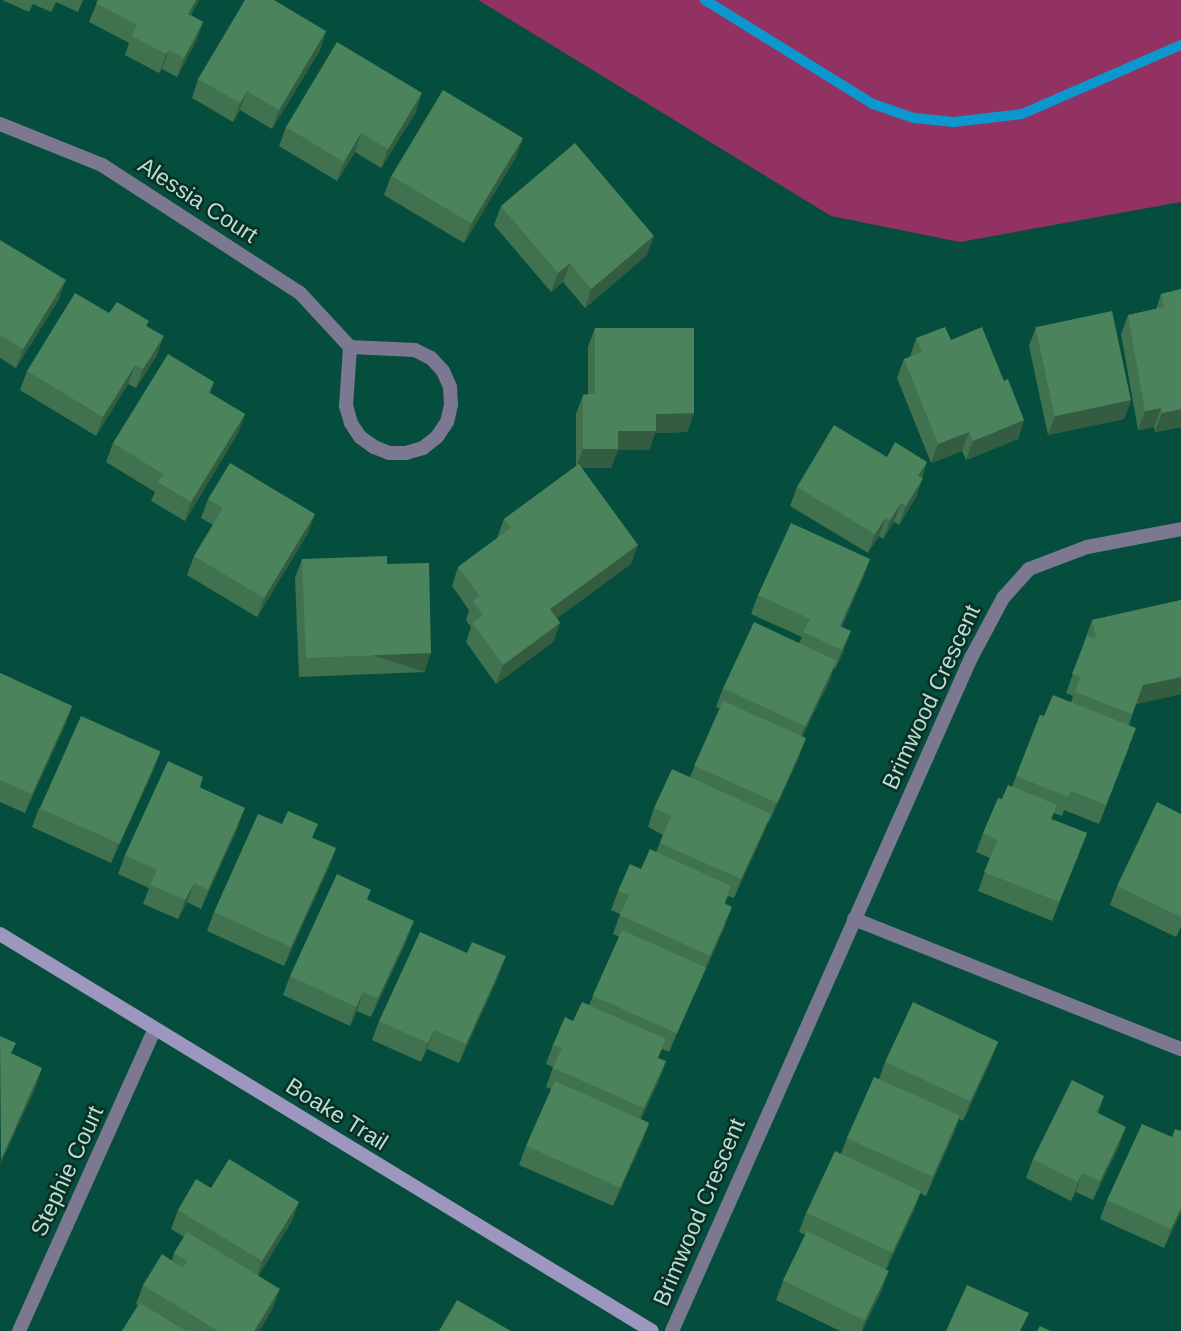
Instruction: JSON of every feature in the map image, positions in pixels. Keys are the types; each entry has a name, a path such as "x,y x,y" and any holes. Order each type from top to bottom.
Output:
{"street":[{"name":"Alessia Court","path":"0,124 102,164 300,293 350,346"},
{"path":"350,346 415,350 431,358 443,371 450,387 451,405 447,422 437,437 423,448 406,453 382,450 360,437 351,423 346,406 350,346"},
{"name":"Brimwood Crescent","path":"671,1331 971,658 1003,598 1029,569 1063,555 1087,547 1181,529"},
{"path":"854,919 1181,1049"},
{"name":"Boake Trail","path":"0,934 652,1331"},
{"name":"Stephie Court","path":"19,1331 155,1029"}],"shaded area":[{"path":"478,0 1181,0 1181,202 960,242 831,216"}],"building":[{"path":"98,0 196,0 188,14 203,22 184,58 169,50 166,54 132,36 137,25 96,3"},
{"path":"245,0 274,0 326,31 279,110 247,91 240,103 198,79"},
{"path":"337,42 422,93 388,149 361,133 344,162 286,127"},
{"path":"443,90 523,138 471,224 391,176"},
{"path":"575,143 654,236 591,289 570,263 558,273 501,206"},
{"path":"0,240 66,280 23,349 0,335"},
{"path":"1181,289 1181,409 1162,413 1161,408 1145,411 1128,315 1164,307 1161,294"},
{"path":"75,293 109,313 117,302 149,321 146,326 164,336 143,369 135,365 103,417 27,371"},
{"path":"1112,311 1131,400 1055,416 1036,327"},
{"path":"945,327 951,340 982,327 1004,381 1008,379 1024,420 973,441 969,432 938,444 904,359 922,352 916,338"},
{"path":"595,328 694,328 694,413 656,414 656,431 618,431 618,449 583,449 583,395 595,394"},
{"path":"168,354 214,382 208,392 245,414 191,502 158,482 163,474 113,443"},
{"path":"834,425 887,457 895,442 927,462 918,476 923,478 906,506 901,503 890,520 886,517 875,534 797,487"},
{"path":"230,463 315,514 264,598 194,556 223,508 208,499"},
{"path":"579,464 638,545 550,609 560,623 503,665 473,623 483,615 473,601 480,596 458,567 511,528 504,519"},
{"path":"791,523 870,559 840,626 851,631 842,650 803,632 810,619 758,595"},
{"path":"387,556 387,564 429,563 431,653 306,658 302,559"},
{"path":"1181,600 1181,677 1143,685 1132,714 1075,692 1081,677 1072,674 1087,636 1095,639 1096,636 1092,620"},
{"path":"754,622 836,660 806,727 723,688"},
{"path":"0,673 72,706 32,794 0,780"},
{"path":"1053,695 1136,728 1106,805 1071,791 1068,797 1016,776 1040,715 1044,716"},
{"path":"723,701 806,738 777,803 694,766"},
{"path":"81,716 160,751 119,844 40,808"},
{"path":"168,761 203,777 199,787 245,808 208,890 194,883 185,900 150,885 157,870 125,855"},
{"path":"672,769 771,814 741,879 660,843 671,816 654,808"},
{"path":"1008,785 1057,805 1051,819 1087,833 1059,902 984,872 998,840 983,833 998,798 1002,799"},
{"path":"1157,802 1181,814 1181,917 1117,886"},
{"path":"288,811 318,824 312,838 336,848 291,947 214,912 258,814 282,824"},
{"path":"650,849 731,886 724,903 732,907 710,956 620,915 629,895 618,891 630,864 641,869"},
{"path":"337,874 371,890 366,899 414,921 378,998 363,992 356,1007 290,976"},
{"path":"622,930 706,967 677,1033 593,996"},
{"path":"420,932 467,953 472,942 506,956 466,1044 434,1030 428,1043 379,1021"},
{"path":"582,1002 666,1039 657,1058 666,1061 644,1108 553,1068 562,1048 553,1045 565,1017 573,1021"},
{"path":"913,1002 998,1042 970,1102 885,1062"},
{"path":"0,1036 16,1043 11,1053 42,1068 1,1160"},
{"path":"874,1077 960,1115 933,1176 847,1138"},
{"path":"1072,1080 1104,1096 1096,1112 1126,1127 1100,1181 1082,1173 1078,1182 1033,1159"},
{"path":"555,1081 649,1123 620,1188 526,1146"},
{"path":"1142,1124 1172,1137 1175,1129 1181,1131 1181,1208 1171,1229 1107,1200"},
{"path":"835,1151 921,1191 892,1253 806,1213"},
{"path":"229,1159 299,1202 262,1261 178,1210 196,1179 211,1188"},
{"path":"807,1231 889,1271 865,1320 783,1280"},
{"path":"187,1232 280,1289 254,1331 218,1331 143,1285 162,1254 183,1268 187,1261 174,1253"},
{"path":"967,1285 1029,1313 1020,1331 946,1331"},
{"path":"457,1300 511,1331 439,1331"},
{"path":"140,1303 186,1331 122,1331"},
{"path":"1040,1326 1050,1331 1037,1331"}],"waterway":[{"path":"705,0 873,104 914,118 954,122 1022,114 1181,45"}]}
